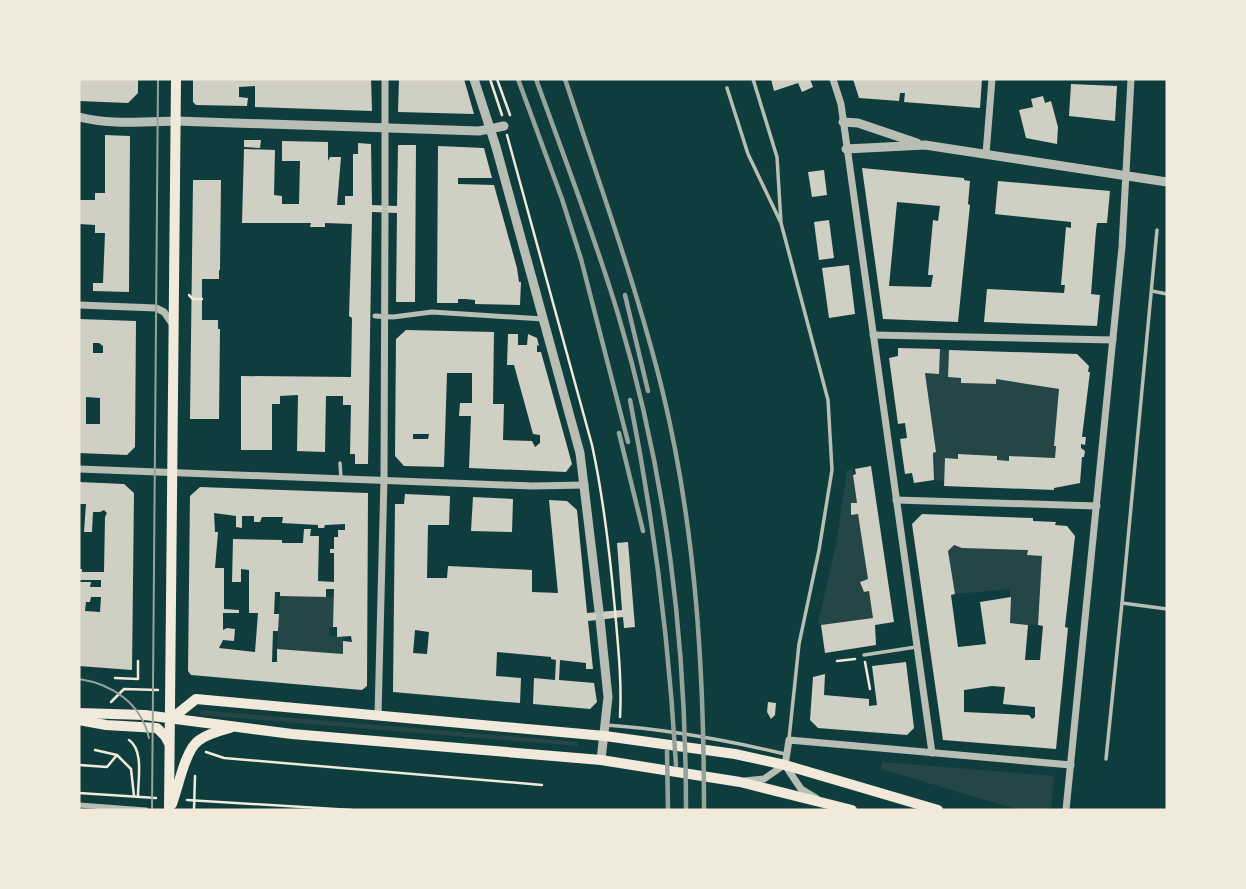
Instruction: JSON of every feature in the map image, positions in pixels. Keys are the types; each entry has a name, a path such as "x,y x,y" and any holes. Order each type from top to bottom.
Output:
{"main road":[{"path":"170,810 176,79"},
{"path":"170,719 196,699 377,715 606,730 735,754 786,760 938,810"},
{"path":"79,712 601,760 740,782 852,810"},
{"path":"79,720 106,725 157,728 165,736 170,749"},
{"path":"170,810 190,769 187,757 198,740 232,727"}],"street":[{"path":"377,715 384,479 385,79"},
{"path":"474,79 491,130 580,453 608,697 601,760"},
{"path":"833,79 841,104 932,752"},
{"path":"986,153 992,79"},
{"path":"1066,810 1113,340 1127,176 1131,79"},
{"path":"79,117 88,120 136,122 385,128 491,130 504,126"},
{"path":"843,122 858,123 925,145"},
{"path":"846,149 925,145 1167,182"},
{"path":"79,305 156,308 164,312 174,325"},
{"path":"375,316 432,312 499,314 543,319"},
{"path":"873,335 1113,340"},
{"path":"79,469 532,486 584,485"},
{"path":"896,500 1097,506"},
{"path":"826,803 801,789 786,760 789,740 1071,765"},
{"path":"740,782 764,779 786,760"},
{"path":"79,805 146,810"}],"lane":[{"path":"753,79 777,158 781,223"},
{"path":"727,88 748,153 781,223 828,400 832,470 819,550 799,644 789,740"},
{"path":"1106,759 1157,230"},
{"path":"1152,291 1167,294"},
{"path":"340,463 341,478"},
{"path":"1122,603 1167,609"},
{"path":"864,655 916,647"}],"path":[{"path":"497,79 510,117"},
{"path":"189,295 193,299 202,299"},
{"path":"837,661 864,655 870,689"},
{"path":"115,678 138,679 138,662"},
{"path":"107,713 107,706 124,688 171,690"},
{"path":"120,740 129,740 135,745 138,796"},
{"path":"95,750 117,755 131,769 134,801"},
{"path":"206,752 224,758 541,785"},
{"path":"79,765 107,768 117,755"},
{"path":"190,769 194,810"},
{"path":"290,807 352,810"},
{"path":"307,807 312,810"}],"shaded area":[{"path":"940,349 949,350 948,377 961,378 961,383 995,384 996,379 1059,389 1055,458 1009,456 1009,461 997,460 996,456 959,454 958,459 945,458 944,481 934,480 933,453 936,452 925,373 939,374"},
{"path":"852,469 857,503 851,504 851,514 858,514 868,579 860,582 864,592 869,591 873,618 821,625 818,624 837,540 847,470"},
{"path":"954,545 962,548 1028,550 1028,555 1042,556 1038,625 1010,623 1010,589 955,594 948,551"},
{"path":"280,596 334,597 333,627 329,628 329,636 343,636 343,654 277,649"},
{"path":"201,710 578,742 578,746 200,715"},
{"path":"882,762 1054,776 1051,808 1020,810 881,769"}],"building":[{"path":"79,79 138,79 138,93 128,103 79,101"},
{"path":"193,79 371,79 372,111 255,107 255,86 239,87 239,97 248,98 247,106 196,105 193,102"},
{"path":"399,79 464,79 474,114 398,112"},
{"path":"771,79 810,79 813,87 802,92 798,83 774,91"},
{"path":"853,79 982,79 980,108 904,102 905,93 900,93 899,101 859,98"},
{"path":"1071,84 1117,86 1115,121 1069,116"},
{"path":"1043,96 1045,103 1051,101 1058,127 1057,144 1026,138 1019,110 1033,107 1031,99"},
{"path":"105,135 130,136 129,292 93,291 93,283 103,283 105,233 95,233 95,225 79,224 79,200 95,200 95,193 105,193"},
{"path":"244,140 261,140 260,148 244,147"},
{"path":"282,141 328,142 328,161 330,157 341,157 337,205 345,205 345,196 353,196 353,154 358,154 358,143 371,144 372,205 397,206 398,145 416,145 415,302 396,302 397,213 372,212 368,464 355,464 355,454 350,454 351,405 343,405 343,396 326,396 325,452 297,451 298,395 280,396 280,404 272,404 272,450 241,450 241,376 351,377 352,318 349,316 352,224 325,223 325,227 310,227 311,223 242,223 244,149 275,150 274,195 282,196 282,204 299,204 300,161 282,161"},
{"path":"438,146 484,148 492,178 458,178 458,184 494,185 521,282 520,305 475,304 475,300 465,299 458,299 458,303 437,303"},
{"path":"862,168 964,178 970,181 958,322 883,319","holes":["897,202 940,206 938,221 933,220 928,275 933,275 931,287 889,286"]},
{"path":"824,170 827,195 812,197 808,172"},
{"path":"193,180 221,180 219,279 202,279 202,320 218,320 220,329 219,419 190,419"},
{"path":"998,181 1110,191 1107,223 1097,223 1096,230 1091,294 1100,295 1097,326 984,322 987,289 1064,293 1065,285 1061,285 1066,227 1071,228 1071,222 995,214"},
{"path":"829,220 834,258 819,260 814,222"},
{"path":"849,265 855,314 829,318 822,268"},
{"path":"79,319 136,321 135,447 127,455 79,453","holes":["93,343 103,346 103,353 93,353","86,397 100,398 100,424 86,424"]},
{"path":"406,330 494,332 493,404 504,404 503,440 532,441 535,447 540,443 540,435 533,434 514,365 507,365 508,334 518,334 518,345 527,345 528,334 537,338 537,352 541,352 572,464 566,472 469,468 471,416 459,416 460,403 472,403 472,373 447,373 444,467 404,466 395,456 396,339","holes":["413,434 429,434 428,439 413,439"]},
{"path":"898,348 940,349 939,374 925,373 936,452 933,453 934,480 914,483 912,473 905,474 900,439 907,438 905,423 898,424 889,358 898,356"},
{"path":"949,350 1077,354 1089,366 1082,437 1086,437 1085,445 1081,444 1085,451 1080,483 1054,490 944,486 945,458 958,459 958,454 997,456 997,460 1009,461 1009,456 1055,458 1059,389 996,379 996,384 961,383 961,378 948,377"},
{"path":"871,466 894,622 875,625 876,645 825,653 821,625 873,618 869,591 864,592 860,582 868,579 858,514 851,515 851,503 857,503 853,475 856,474 855,469"},
{"path":"79,482 124,484 134,493 132,670 79,666 79,582 91,582 90,587 101,587 101,580 79,580 79,569 82,569 82,572 104,572 107,513 104,510 93,512 92,532 84,532 86,504 79,504","holes":["91,597 101,597 100,612 85,611 86,602 90,602"]},
{"path":"200,487 368,493 367,686 362,690 191,675 188,671 190,496","holes":["214,513 236,516 236,527 242,528 242,516 254,516 254,522 260,522 262,517 283,517 282,523 318,525 318,528 345,524 345,530 338,530 338,537 334,537 334,549 330,549 330,553 334,553 334,582 318,581 319,536 310,536 311,529 304,529 303,543 233,539 232,582 241,582 241,569 249,570 249,613 258,613 255,652 219,648 223,640 234,641 235,629 223,630 223,613 239,613 239,610 224,609 224,568 215,568 218,532 215,532","326,589 334,589 333,627 337,627 337,637 351,636 352,642 343,641 343,654 277,649 277,662 272,662 273,631 278,631 279,614 274,614 275,592 280,592 280,596 326,597"]},
{"path":"405,494 450,496 449,525 428,525 427,578 447,578 448,566 532,570 532,592 558,593 549,500 567,501 577,510 587,613 622,610 617,543 628,542 635,627 624,628 623,617 588,621 593,669 586,669 586,663 560,660 559,680 594,683 597,702 590,709 533,704 534,678 555,680 556,660 551,657 497,652 496,676 521,678 520,703 393,692 395,504 404,504","holes":["415,630 429,632 427,654 413,653"]},
{"path":"473,497 513,499 512,532 471,531"},
{"path":"922,514 1033,518 1033,521 1056,522 1055,525 1067,526 1075,536 1056,749 943,740 912,524","holes":["954,545 962,548 1028,550 1027,555 1042,556 1038,625 1043,626 1040,660 1025,660 1028,625 1010,623 1011,597 980,602 986,644 958,647 951,595 955,594 948,551","1005,687 1003,704 1035,707 1035,717 1032,719 1029,715 964,712 964,690"]},
{"path":"906,662 914,728 907,735 818,728 810,720 813,677 825,674 824,695 869,699 869,706 877,705 872,666"},
{"path":"768,702 776,703 775,715 771,719 767,712"}],"tram line":[{"path":"152,810 158,79"},
{"path":"79,679 103,685 123,697 139,715 149,738"}],"railway":[{"path":"518,79 581,259 628,442"},
{"path":"536,79 609,284 635,375 649,437 661,498 677,621 686,810"},
{"path":"565,79 642,314 674,445 696,601 704,810"},
{"path":"625,295 648,391"},
{"path":"630,400 659,582 676,765"},
{"path":"619,433 643,531"},
{"path":"667,751 668,810"}]}
